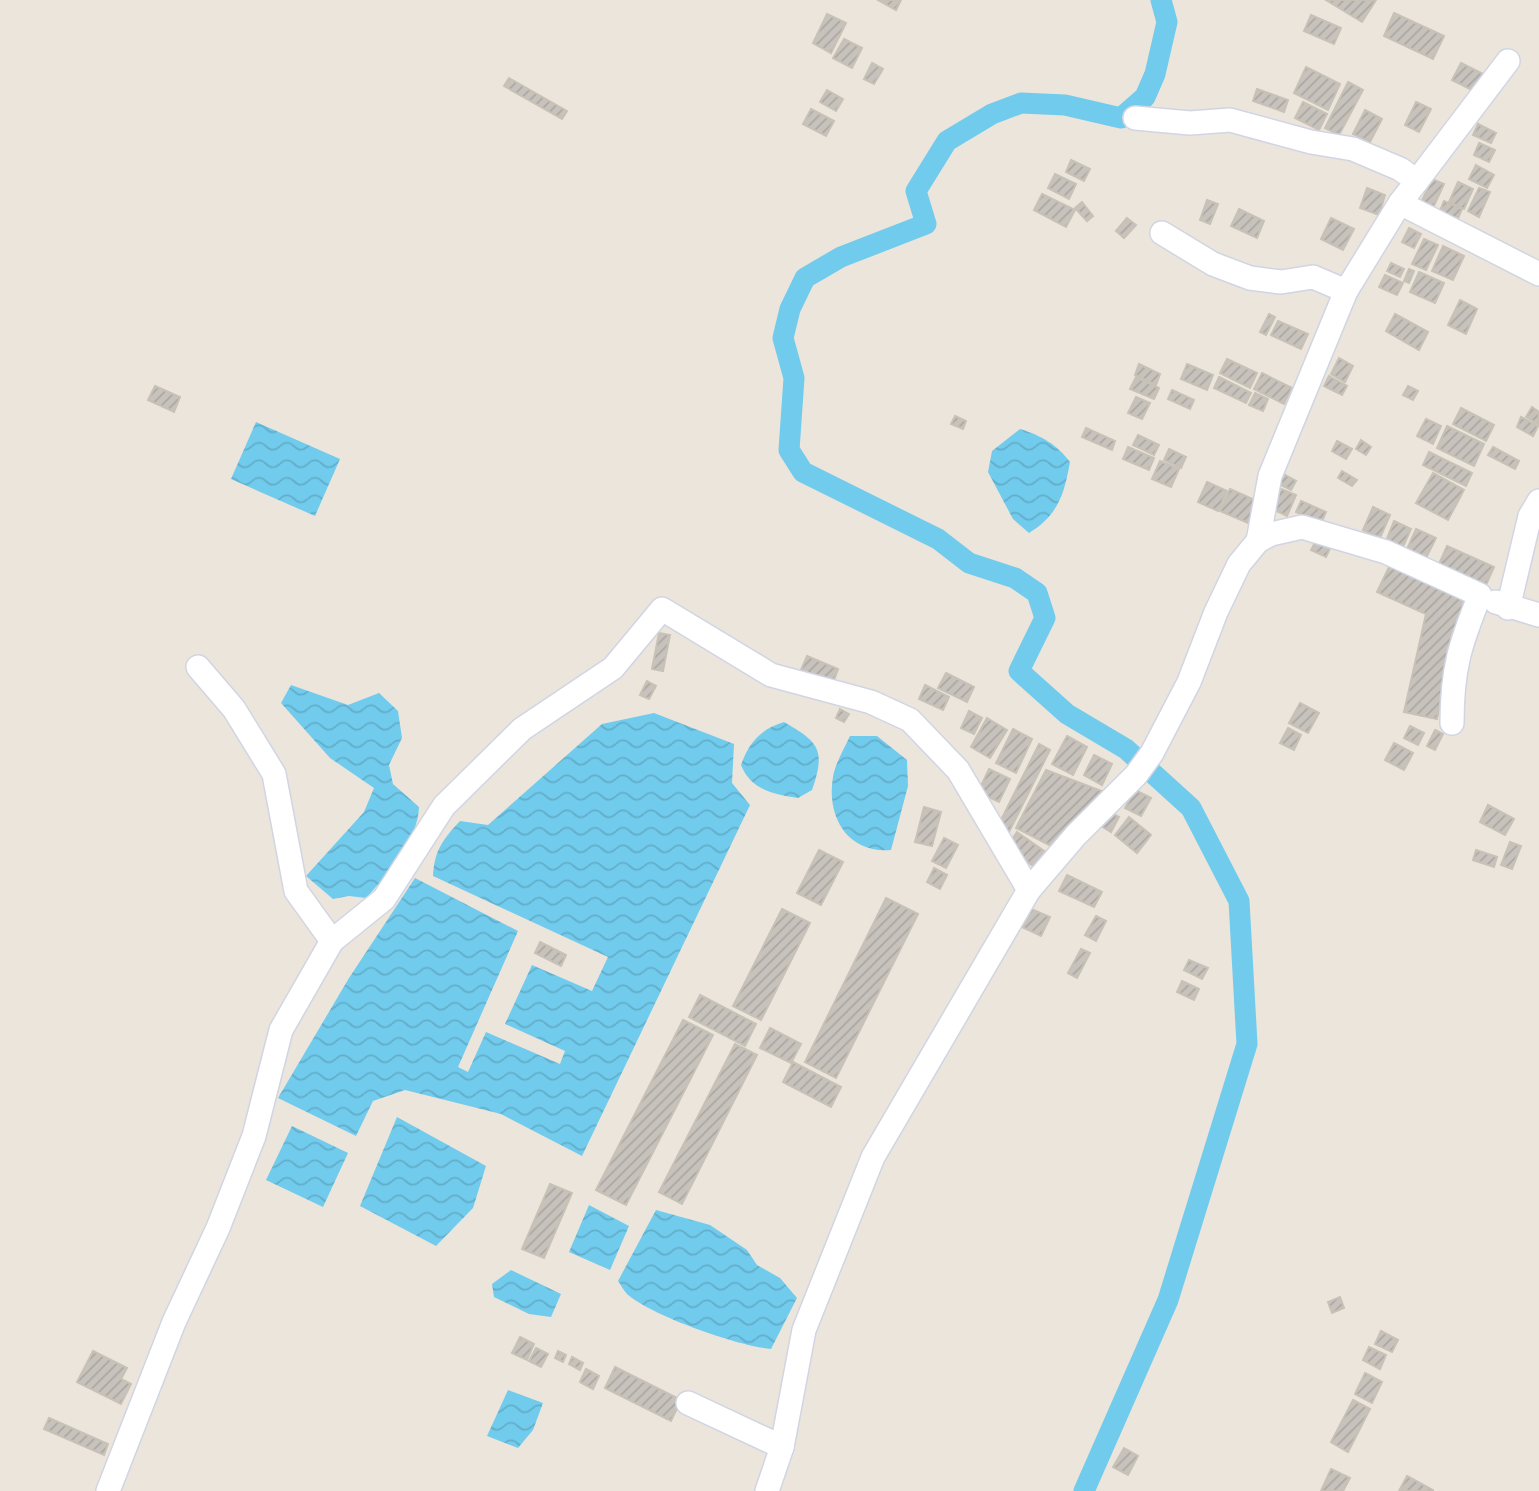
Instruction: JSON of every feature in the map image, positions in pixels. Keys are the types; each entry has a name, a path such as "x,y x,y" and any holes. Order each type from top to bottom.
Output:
{"street":[{"path":"1258,541 1270,475 1346,291 1400,203 1508,61"},
{"path":"1135,118 1190,123 1230,120 1311,142 1353,149 1400,169 1417,181"},
{"path":"1400,203 1539,274"},
{"path":"1163,233 1213,264 1250,278 1281,282 1313,277 1346,291"},
{"path":"1508,608 1530,516 1539,501"},
{"path":"767,1491 782,1447 804,1330 873,1157 1028,890 1076,835 1136,775 1152,753 1193,673 1216,612 1239,564 1258,541 1271,534 1302,527 1386,552 1508,608 1539,615"},
{"path":"1452,723 1452,691 1459,647 1480,595"},
{"path":"108,1491 174,1322 218,1228 254,1136 281,1030 332,941 384,899 444,806 522,729 613,668 662,609 771,675 872,702 910,720 958,769 1028,890"},
{"path":"198,667 234,709 274,774 296,891 332,941"},
{"path":"688,1403 782,1447"}],"water":[{"path":"256,422 340,459 315,516 231,479"},
{"path":"1020,429 1048,441 1070,462 1058,503 1047,519 1029,533 1013,519 988,472 992,451"},
{"path":"291,685 348,705 379,693 398,711 402,738 389,765 393,784 419,807 417,819 408,844 366,898 349,896 333,899 306,876 364,812 374,788 330,758 281,703"},
{"path":"654,713 734,744 732,783 750,805 582,1156 501,1114 405,1090 373,1101 356,1136 278,1098 349,978 415,878 518,931 458,1067 468,1072 486,1032 560,1064 565,1051 505,1024 532,965 592,991 608,957 433,876 435,859 444,840 460,821 488,825 602,724"},
{"path":"784,722 805,735 819,756 812,790 798,798 772,792 757,785 741,765 757,738 769,728"},
{"path":"850,736 877,736 907,760 908,786 891,850 876,850 863,846 843,830 837,819 833,806 833,777"},
{"path":"397,1117 486,1166 473,1208 436,1246 360,1206"},
{"path":"292,1126 348,1153 323,1207 266,1180"},
{"path":"589,1205 629,1226 610,1270 569,1252"},
{"path":"656,1210 710,1225 747,1250 757,1265 780,1278 797,1298 771,1349 696,1329 639,1303 626,1293 618,1281"},
{"path":"511,1270 561,1294 551,1317 529,1314 494,1297 492,1284"},
{"path":"508,1390 543,1403 533,1430 518,1448 487,1436"}],"building":[{"path":"878,0 901,0 896,10"},
{"path":"1326,0 1376,0 1362,22"},
{"path":"1394,13 1444,36 1433,59 1384,36"},
{"path":"827,14 846,23 831,53 813,43"},
{"path":"1311,15 1341,28 1334,44 1304,31"},
{"path":"844,39 862,48 852,68 833,58"},
{"path":"872,63 883,69 874,84 864,79"},
{"path":"1461,63 1483,74 1474,91 1452,80"},
{"path":"1306,67 1340,84 1328,110 1294,93"},
{"path":"509,78 567,111 562,119 504,86"},
{"path":"1348,82 1363,90 1339,135 1325,128"},
{"path":"1257,89 1288,100 1284,112 1253,101"},
{"path":"827,90 843,99 836,111 820,102"},
{"path":"1303,102 1327,114 1319,130 1295,118"},
{"path":"1416,102 1431,109 1419,132 1405,125"},
{"path":"811,109 834,121 826,136 803,124"},
{"path":"1365,110 1382,119 1370,142 1353,134"},
{"path":"1478,124 1496,133 1491,143 1473,135"},
{"path":"1479,143 1495,150 1489,162 1474,155"},
{"path":"1071,160 1090,169 1084,181 1066,172"},
{"path":"1476,165 1494,175 1487,188 1469,179"},
{"path":"1055,174 1076,184 1069,199 1048,188"},
{"path":"1432,179 1444,184 1432,210 1420,205"},
{"path":"1458,182 1473,189 1464,209 1449,202"},
{"path":"1367,188 1385,195 1379,215 1360,208"},
{"path":"1479,188 1490,192 1479,217 1468,211"},
{"path":"1042,194 1075,210 1066,227 1034,210"},
{"path":"1207,200 1218,204 1210,224 1200,220"},
{"path":"1444,201 1462,209 1456,223 1438,215"},
{"path":"1082,202 1093,216 1087,221 1075,208"},
{"path":"1239,209 1264,221 1257,238 1231,226"},
{"path":"1127,218 1136,225 1124,238 1116,231"},
{"path":"1331,218 1354,229 1343,250 1321,239"},
{"path":"1409,228 1421,234 1414,248 1402,242"},
{"path":"1424,239 1438,245 1426,270 1412,264"},
{"path":"1443,246 1464,256 1453,280 1432,271"},
{"path":"1391,263 1404,269 1400,277 1387,271"},
{"path":"1409,269 1414,271 1409,283 1404,281"},
{"path":"1419,272 1444,283 1435,303 1410,292"},
{"path":"1385,275 1403,283 1397,295 1379,287"},
{"path":"1460,300 1477,309 1466,334 1448,325"},
{"path":"1269,314 1275,317 1266,335 1260,332"},
{"path":"1395,314 1428,332 1419,350 1386,331"},
{"path":"1278,321 1308,334 1301,349 1271,335"},
{"path":"1339,358 1353,366 1345,382 1331,374"},
{"path":"1227,359 1257,373 1250,388 1220,373"},
{"path":"1139,364 1160,374 1156,385 1135,375"},
{"path":"1187,364 1213,375 1207,390 1181,379"},
{"path":"1262,373 1292,388 1284,404 1254,389"},
{"path":"1329,376 1347,386 1342,395 1324,386"},
{"path":"1136,377 1159,388 1154,399 1130,389"},
{"path":"1219,377 1251,393 1246,403 1214,388"},
{"path":"155,386 180,397 174,412 148,400"},
{"path":"1408,386 1418,391 1413,400 1403,395"},
{"path":"1172,390 1194,400 1190,409 1168,399"},
{"path":"1255,393 1268,399 1263,411 1249,405"},
{"path":"1136,397 1150,403 1142,419 1128,413"},
{"path":"1532,407 1539,412 1538,424 1526,417"},
{"path":"1461,408 1494,425 1486,441 1453,424"},
{"path":"955,416 966,421 963,429 951,424"},
{"path":"1521,417 1538,426 1533,436 1517,427"},
{"path":"1426,419 1441,426 1433,444 1417,436"},
{"path":"1447,426 1484,444 1474,466 1437,448"},
{"path":"1086,428 1115,441 1112,450 1082,437"},
{"path":"1138,435 1159,445 1154,455 1133,445"},
{"path":"1361,440 1371,447 1366,455 1356,449"},
{"path":"1337,441 1352,449 1346,459 1332,451"},
{"path":"1128,447 1154,458 1149,470 1123,459"},
{"path":"1493,447 1519,461 1515,469 1488,455"},
{"path":"1169,449 1186,457 1181,468 1164,460"},
{"path":"1429,452 1472,473 1466,486 1423,465"},
{"path":"1160,461 1179,469 1171,487 1152,479"},
{"path":"1342,471 1357,480 1352,486 1338,478"},
{"path":"1280,472 1296,481 1291,490 1275,482"},
{"path":"1433,473 1464,490 1448,520 1416,503"},
{"path":"1207,482 1227,491 1218,511 1198,502"},
{"path":"1230,489 1257,501 1248,523 1220,511"},
{"path":"1281,489 1296,495 1287,516 1272,509"},
{"path":"1301,501 1326,512 1321,523 1296,512"},
{"path":"1373,507 1390,515 1380,538 1363,530"},
{"path":"1394,521 1411,529 1402,549 1386,541"},
{"path":"1416,529 1436,538 1426,558 1407,549"},
{"path":"1318,537 1332,544 1326,557 1311,550"},
{"path":"1447,546 1494,567 1486,585 1439,564"},
{"path":"1390,565 1467,599 1458,621 1437,719 1404,712 1426,614 1377,592"},
{"path":"659,633 670,635 663,671 652,669"},
{"path":"807,656 838,669 833,683 801,670"},
{"path":"946,673 974,687 967,702 938,688"},
{"path":"647,681 656,686 649,699 640,695"},
{"path":"925,685 949,697 943,710 919,699"},
{"path":"1300,703 1319,713 1308,733 1289,723"},
{"path":"840,709 849,714 844,722 836,718"},
{"path":"969,711 982,718 974,734 961,728"},
{"path":"987,718 1007,730 990,758 971,747"},
{"path":"1410,726 1424,733 1418,745 1404,738"},
{"path":"1288,728 1301,735 1294,750 1280,743"},
{"path":"1013,729 1032,739 1016,773 996,763"},
{"path":"1435,730 1443,734 1435,750 1427,746"},
{"path":"1067,736 1087,747 1073,775 1052,764"},
{"path":"1394,743 1413,753 1404,770 1385,760"},
{"path":"1039,744 1050,750 1006,838 995,832"},
{"path":"1094,755 1112,764 1102,785 1084,775"},
{"path":"989,769 1010,779 999,802 978,792"},
{"path":"1046,770 1104,792 1053,847 1016,828"},
{"path":"1135,790 1151,798 1141,816 1125,808"},
{"path":"1488,805 1514,819 1505,835 1480,822"},
{"path":"924,807 941,812 932,846 915,842"},
{"path":"1109,812 1119,817 1111,832 1101,826"},
{"path":"1129,817 1151,835 1137,853 1115,835"},
{"path":"1017,832 1047,853 1036,868 1007,847"},
{"path":"944,838 958,845 946,868 932,861"},
{"path":"1510,842 1521,846 1512,869 1501,865"},
{"path":"819,850 843,862 821,905 797,893"},
{"path":"1476,850 1497,857 1494,867 1473,860"},
{"path":"934,868 947,875 940,889 927,882"},
{"path":"1067,875 1102,892 1094,907 1059,891"},
{"path":"886,898 918,914 836,1078 805,1062"},
{"path":"782,909 810,923 761,1020 733,1006"},
{"path":"1031,909 1050,917 1041,936 1022,927"},
{"path":"1096,916 1106,921 1096,941 1085,935"},
{"path":"540,942 566,955 561,966 535,953"},
{"path":"1081,949 1090,953 1077,978 1068,973"},
{"path":"1189,960 1208,968 1202,979 1184,970"},
{"path":"1182,981 1199,989 1194,1000 1177,992"},
{"path":"700,995 756,1024 745,1046 689,1017"},
{"path":"683,1020 713,1035 626,1205 596,1190"},
{"path":"770,1028 801,1044 791,1063 760,1048"},
{"path":"735,1044 757,1055 682,1204 659,1192"},
{"path":"793,1062 841,1087 831,1107 783,1082"},
{"path":"550,1184 572,1193 544,1258 522,1249"},
{"path":"1340,1297 1344,1308 1332,1313 1328,1302"},
{"path":"1381,1331 1398,1340 1392,1352 1375,1344"},
{"path":"520,1337 534,1344 527,1360 512,1353"},
{"path":"1369,1347 1386,1355 1380,1369 1363,1360"},
{"path":"536,1348 548,1354 541,1367 529,1361"},
{"path":"93,1351 127,1368 121,1379 131,1384 121,1404 77,1382"},
{"path":"558,1351 566,1355 563,1362 555,1358"},
{"path":"572,1357 583,1363 580,1370 569,1364"},
{"path":"615,1367 681,1400 671,1421 605,1388"},
{"path":"586,1369 599,1376 593,1389 580,1382"},
{"path":"1365,1373 1382,1382 1372,1403 1355,1394"},
{"path":"1353,1400 1370,1409 1348,1452 1331,1442"},
{"path":"49,1418 108,1444 104,1455 44,1429"},
{"path":"1124,1448 1138,1456 1128,1475 1113,1467"},
{"path":"1331,1469 1350,1478 1343,1491 1321,1491"},
{"path":"1407,1476 1433,1490 1433,1491 1399,1491"}],"waterway":[{"path":"1084,1491 1168,1300 1247,1044 1239,901 1191,808 1126,749 1067,714 1019,671 1045,618 1037,593 1015,578 969,563 938,539 803,472 789,450 794,378 783,338 790,309 805,278 841,257 926,224 916,191 947,141 992,114 1021,103 1065,105 1121,118 1145,97 1155,74 1167,22 1161,0"}]}
